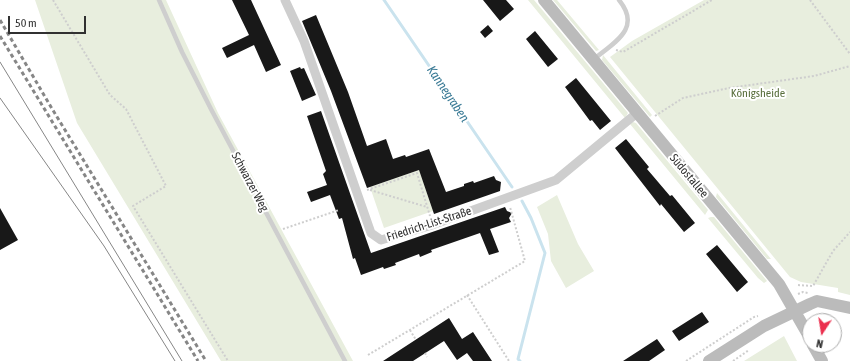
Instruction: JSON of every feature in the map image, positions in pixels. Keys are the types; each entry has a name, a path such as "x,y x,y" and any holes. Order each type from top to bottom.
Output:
{"street":[{"name":"Friedrich-List-Straße","path":"285,0 304,41 357,194 372,233 377,239 384,240 432,225 556,180 637,113"},
{"name":"Südostallee","path":"544,0 779,284 802,324"},
{"path":"709,361 764,326 794,310 817,302 850,308"}],"lane":[{"name":"Schwarzer Weg","path":"159,0 182,52 212,111 345,361"},
{"path":"593,60 624,33 629,20 627,10 619,0"}],"path":[{"path":"53,0 110,95 126,109 166,186 133,206 228,361"},
{"path":"612,44 616,51 623,52 712,0"},
{"path":"810,0 850,54"},
{"path":"655,116 682,98 729,88 814,76 850,66"},
{"path":"357,194 416,173 432,225"},
{"path":"369,190 427,207"},
{"path":"368,355 525,261 508,198"},
{"path":"277,231 338,210"},
{"path":"798,285 813,286 833,251 850,232"},
{"path":"467,295 509,361"},
{"path":"686,361 754,317 762,316"},
{"path":"410,330 416,340"},
{"path":"424,353 427,358"}],"green space":[{"path":"35,0 166,0 218,113 353,361 221,361 77,123"},
{"path":"528,0 534,0 628,113 625,118"},
{"path":"553,0 557,0 599,50 596,51"},
{"name":"Königsheide","path":"704,0 850,0 850,295 838,292 838,288 801,282 790,277 610,57 632,41"},
{"path":"603,55 652,115 650,117 602,60"},
{"path":"633,122 636,123 708,210 705,215 630,124"},
{"path":"419,170 433,211 384,228 370,187"},
{"path":"717,193 771,259 767,259 716,197"},
{"path":"557,195 578,244 594,271 566,288 551,261 548,234 537,207"},
{"path":"714,217 767,281 764,283 758,278 708,218"},
{"path":"784,336 797,361 744,361"}],"building":[{"path":"232,0 251,0 281,65 266,72 254,45 227,58 222,48 249,35"},
{"path":"483,0 506,0 514,9 500,21"},
{"path":"316,15 348,92 367,146 386,139 393,159 405,155 406,157 429,149 446,192 464,186 464,184 473,181 474,183 494,176 496,180 501,182 500,191 434,214 419,170 367,188 331,91 302,21"},
{"path":"488,25 493,31 485,38 480,32"},
{"path":"535,31 558,59 548,67 526,39"},
{"path":"300,67 301,69 304,68 316,95 302,101 290,71"},
{"path":"576,78 611,121 600,130 592,120 590,121 565,87"},
{"path":"321,111 371,253 505,207 507,211 512,213 509,218 511,222 490,229 499,252 489,255 480,233 431,250 432,252 420,257 419,254 395,263 396,265 384,269 383,267 361,275 355,258 353,259 342,218 339,219 330,195 311,202 307,192 327,185 323,174 326,171 307,116"},
{"path":"626,139 649,167 647,169 670,196 672,195 695,223 684,232 661,204 660,206 615,148"},
{"path":"0,208 18,240 0,250"},
{"path":"717,245 748,282 737,292 706,254"},
{"path":"702,312 709,322 679,341 672,331"},
{"path":"449,318 462,339 473,332 492,361 473,361 467,353 457,360 444,341 413,361 383,361"},
{"path":"657,339 665,350 649,361 623,361"}],"waterway":[{"name":"Kannegraben","path":"384,0 512,187"},
{"name":"Kannegraben","path":"520,361 518,359 545,253 531,218 522,201"}],"tram line":[{"path":"0,62 182,361"},
{"path":"0,98 104,246 175,361"}],"railway":[{"path":"0,20 51,107 206,361"},
{"path":"0,36 198,361"}]}
